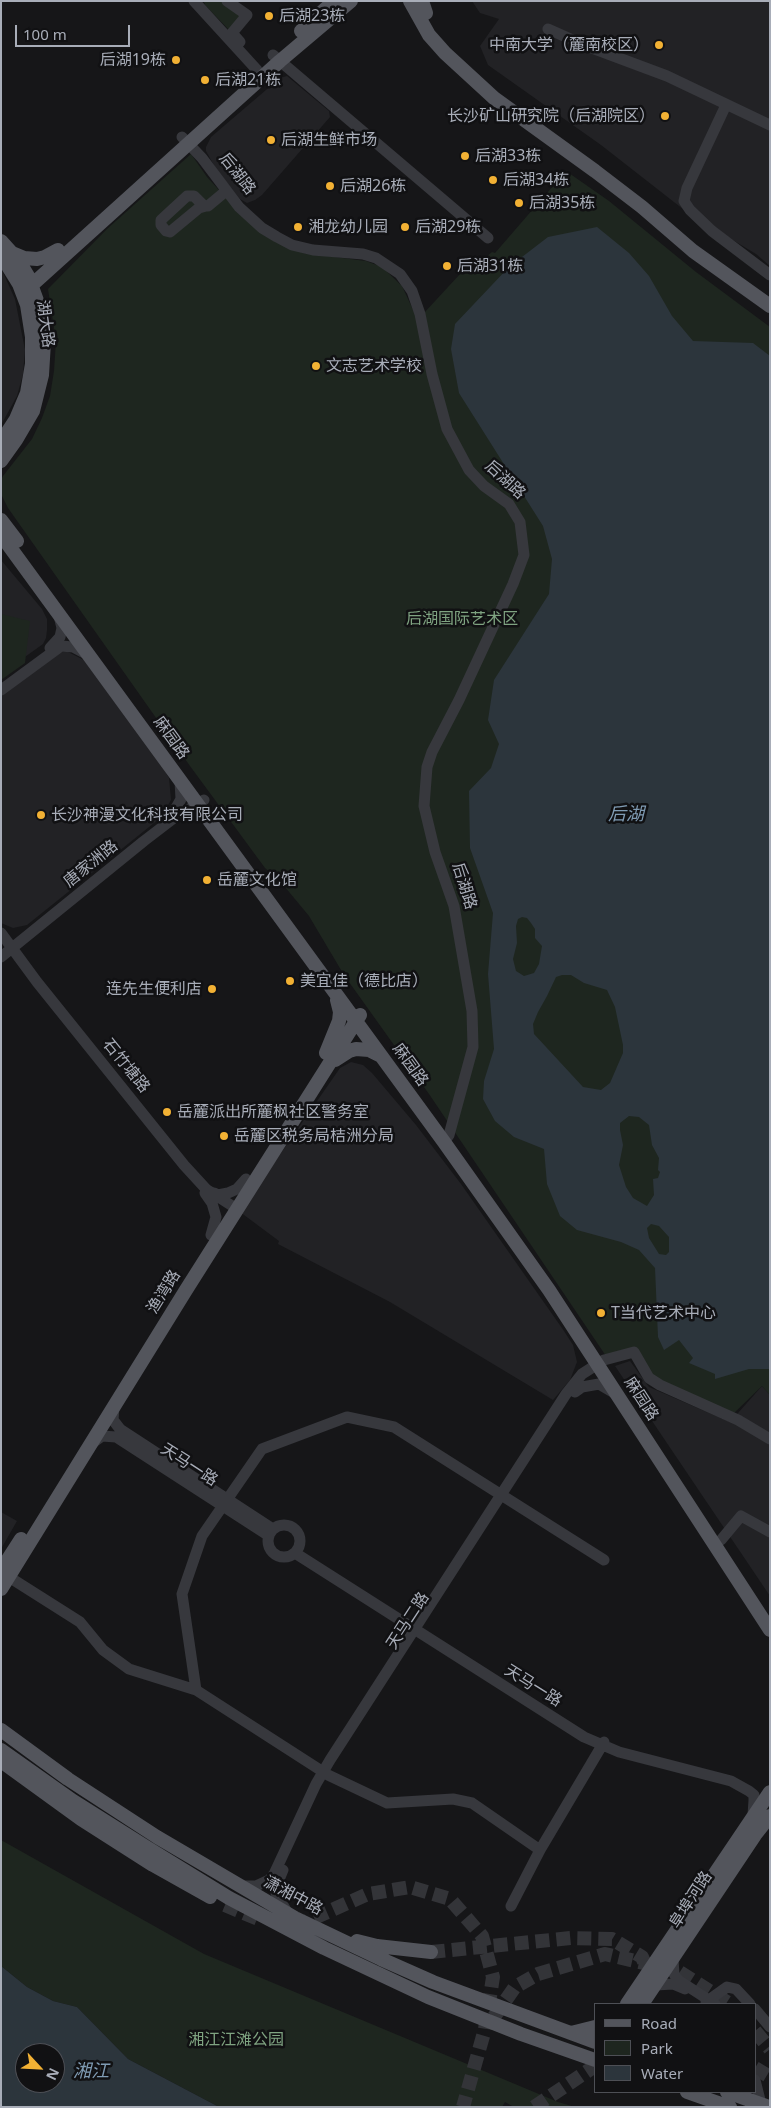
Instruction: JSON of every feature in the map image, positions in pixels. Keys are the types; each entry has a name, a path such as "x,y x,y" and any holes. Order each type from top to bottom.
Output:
{"main road":[{"path":"28,287 58,250 276,58 346,2"},
{"path":"417,5 429,34 445,53 494,98 611,183 701,256 768,299"},
{"path":"28,287 37,283 45,272 259,68 276,58"},
{"path":"1,242 6,254 28,287 44,342 42,375 33,411 3,460"},
{"path":"6,254 30,259 45,257 58,250"},
{"name":"湖大路","path":"1,442 16,419 25,398 32,364 32,337 27,305 28,287"},
{"name":"麻园路","path":"1,520 199,799 447,1138 584,1344 603,1365 617,1394 770,1630"},
{"name":"麻园路","path":"1,535 180,781 199,799 213,824 334,992 356,1015 383,1058 502,1208 603,1365 770,1614"},
{"path":"326,1053 339,1020 339,1005 334,992"},
{"name":"渔湾路","path":"1,1589 5,1573 211,1235 231,1210 246,1179 326,1053 356,1015"},
{"name":"渔湾路","path":"5,1573 90,1445 231,1210 325,1070 356,1015"},
{"path":"325,1070 341,1055 356,1049 368,1050 383,1058"},
{"name":"潇湘中路","path":"1,1730 114,1809 238,1886 288,1914 433,1982 594,2042"},
{"name":"潇湘中路","path":"1,1750 73,1801 229,1898 324,1948 428,1997 594,2060"},
{"path":"1,1761 81,1819 153,1864 225,1905"},
{"path":"631,2003 770,1791"},
{"name":"阜埠河路","path":"631,2003 656,1985 770,1816"},
{"path":"330,1935 377,1946 431,1952"},
{"path":"570,2033 594,2027"},
{"path":"698,2093 733,2096 765,2106"}],"street":[{"path":"194,1 259,68"},
{"path":"227,1 247,15 232,33 259,68"},
{"path":"548,28 599,51 661,74 770,125"},
{"path":"276,58 488,238"},
{"path":"726,105 687,188 684,201 694,214 712,231 770,275"},
{"name":"后湖路","path":"185,140 202,158 239,207 262,228 292,245 323,252 363,254 376,258 400,274 412,291 420,314 432,374 447,429 469,470 484,486 509,504 520,522 524,555 519,570 459,700 432,752 427,767 424,806 435,852 454,906 472,1011 473,1046 447,1138"},
{"path":"206,206 210,206 226,191"},
{"path":"1,684 58,641 62,628 56,610"},
{"path":"1,690 61,646 73,647 90,656"},
{"path":"180,781 181,799 173,817 198,816 213,824"},
{"name":"唐家洲路","path":"6,950 173,817 199,799"},
{"path":"1,933 15,937 26,935"},
{"name":"石竹塘路","path":"1,933 6,950 21,962 205,1191 231,1210"},
{"path":"21,962 20,951 26,935"},
{"path":"205,1191 228,1194 237,1189 246,1179"},
{"path":"205,1191 212,1203 216,1218 211,1235"},
{"path":"574,1387 586,1359 584,1344"},
{"path":"574,1387 582,1374 634,1352 649,1378 660,1385 738,1420 770,1439"},
{"path":"574,1387 598,1384 617,1394"},
{"name":"天马二路","path":"288,1914 280,1903 276,1888 326,1773 574,1387"},
{"name":"天马一路","path":"115,1405 113,1420 120,1429 271,1532 283,1525 293,1528 300,1536 297,1550 584,1738 731,1781 754,1794 753,1815"},
{"path":"196,1690 182,1594 202,1536 262,1449 347,1418 394,1427 604,1560"},
{"name":"天马一路","path":"90,1445 102,1436 116,1437 225,1502"},
{"path":"721,1540 741,1516 770,1532"},
{"path":"271,1532 269,1549 277,1556 288,1557 297,1550"},
{"path":"5,1573 80,1622 103,1650 129,1668 196,1690 326,1773 387,1803 453,1799 472,1803 540,1850"},
{"path":"511,1906 540,1850 603,1744"},
{"name":"天马一路","path":"603,1744 732,1778 759,1791 770,1791"},
{"path":"238,1886 256,1886 270,1880 326,1773"},
{"path":"673,1959 674,1974 678,1980 710,2002"},
{"path":"656,1985 678,1985 710,2002"},
{"path":"710,2002 727,1987 736,1989 749,2003"},
{"path":"756,2010 770,2027"},
{"path":"756,2083 765,2106"}],"shaded area":[{"name":"长沙矿山研究院（后湖院区）","path":"472,1 770,1 770,266 756,254 688,213 601,145 488,65 480,46 499,19 480,13"},
{"name":"后湖生鲜市场","path":"287,76 329,111 330,117 262,195 247,203 240,199 217,171 206,151 206,147 211,137 280,78"},
{"path":"1,268 15,299 25,350 23,374 17,396 1,425"},
{"path":"1,560 42,609 47,619 47,630 43,644 1,674"},
{"path":"66,651 84,660 162,766 169,778 171,800 162,815 154,823 27,925 13,928 1,923 1,690 51,655"},
{"path":"351,1062 363,1065 372,1073 416,1125 461,1184 573,1345 577,1362 570,1380 553,1400 390,1302 278,1244 279,1241 240,1212 340,1068"},
{"path":"630,1361 649,1387 730,1422 762,1386 770,1395 770,1596 615,1366"},
{"path":"1,1512 17,1521 1,1549"}],"green space":[{"path":"222,1 240,16 229,30 204,2"},
{"name":"后湖国际艺术区","path":"191,154 207,177 230,202 303,253 366,261 382,267 402,286 415,314 424,313 473,260 479,263 492,252 495,253 566,171 609,201 696,272 770,327 770,1395 762,1386 733,1414 651,1376 637,1350 606,1356 429,1094 344,975 309,916 280,881 265,868 190,766 8,508 2,496 1,480 32,439 50,396 56,341 48,289 107,229"},
{"path":"1,614 30,621 25,663 1,680"},
{"name":"湘江江滩公园","path":"1,1840 204,1954 558,2102 575,2107 514,2107 505,2102 502,2107 219,2107 128,2059 77,2007 53,2001 27,1987 1,1966"}],"water":[{"name":"后湖","path":"597,227 629,253 649,276 672,316 693,341 753,343 770,356 770,1369 749,1369 715,1379 715,1374 689,1363 693,1358 679,1340 664,1350 658,1337 655,1268 639,1250 621,1242 577,1230 560,1216 547,1184 544,1149 514,1137 495,1121 483,1099 484,1081 494,1049 488,974 493,913 470,848 469,791 491,768 499,744 488,720 494,680 549,594 552,559 543,526 459,393 451,349 455,324 509,267 548,237","holes":["522,917 527,918 535,929 535,938 542,946 539,964 534,973 524,976 516,971 513,959 517,943 516,926 518,919","571,975 584,983 607,990 615,1007 623,1053 610,1083 601,1090 583,1087 534,1034 533,1024 556,977","629,1116 639,1117 649,1125 652,1145 659,1158 658,1170 660,1172 658,1178 653,1179 654,1195 647,1206 633,1198 626,1187 619,1165 623,1145 620,1123","651,1224 659,1226 669,1237 669,1252 666,1255 659,1254 649,1238 647,1228"]},
{"name":"湘江","path":"1,1966 27,1987 53,2001 77,2007 128,2059 219,2107 1,2107"}],"tunnel":[{"path":"294,1922 305,1922 368,1894 410,1887 450,1899 482,1936 493,1977 485,2029 463,2107"},
{"path":"225,1905 258,1919"},
{"path":"431,1952 571,1938 612,1939 642,1957 644,1962"},
{"path":"494,2017 515,1987 538,1974 605,1954 678,1971 728,2003"},
{"path":"756,2032 770,2049"},
{"path":"534,2107 594,2067"},
{"path":"756,2069 770,2077"}],"place":[{"name":"后湖23栋","path":"269,16"},
{"name":"中南大学（麓南校区）","path":"659,45"},
{"name":"后湖19栋","path":"176,60"},
{"name":"后湖21栋","path":"205,80"},
{"name":"长沙矿山研究院（后湖院区）","path":"665,116"},
{"name":"后湖生鲜市场","path":"271,140"},
{"name":"后湖33栋","path":"465,156"},
{"name":"后湖34栋","path":"493,180"},
{"name":"后湖26栋","path":"330,186"},
{"name":"后湖35栋","path":"519,203"},
{"name":"湘龙幼儿园","path":"298,227"},
{"name":"后湖29栋","path":"405,227"},
{"name":"后湖31栋","path":"447,266"},
{"name":"文志艺术学校","path":"316,366"},
{"name":"长沙神漫文化科技有限公司","path":"41,815"},
{"name":"岳麓文化馆","path":"207,880"},
{"name":"美宜佳（德比店）","path":"290,981"},
{"name":"连先生便利店","path":"212,989"},
{"name":"岳麓派出所麓枫社区警务室","path":"167,1112"},
{"name":"岳麓区税务局桔洲分局","path":"224,1136"},
{"name":"T当代艺术中心","path":"601,1313"}]}
